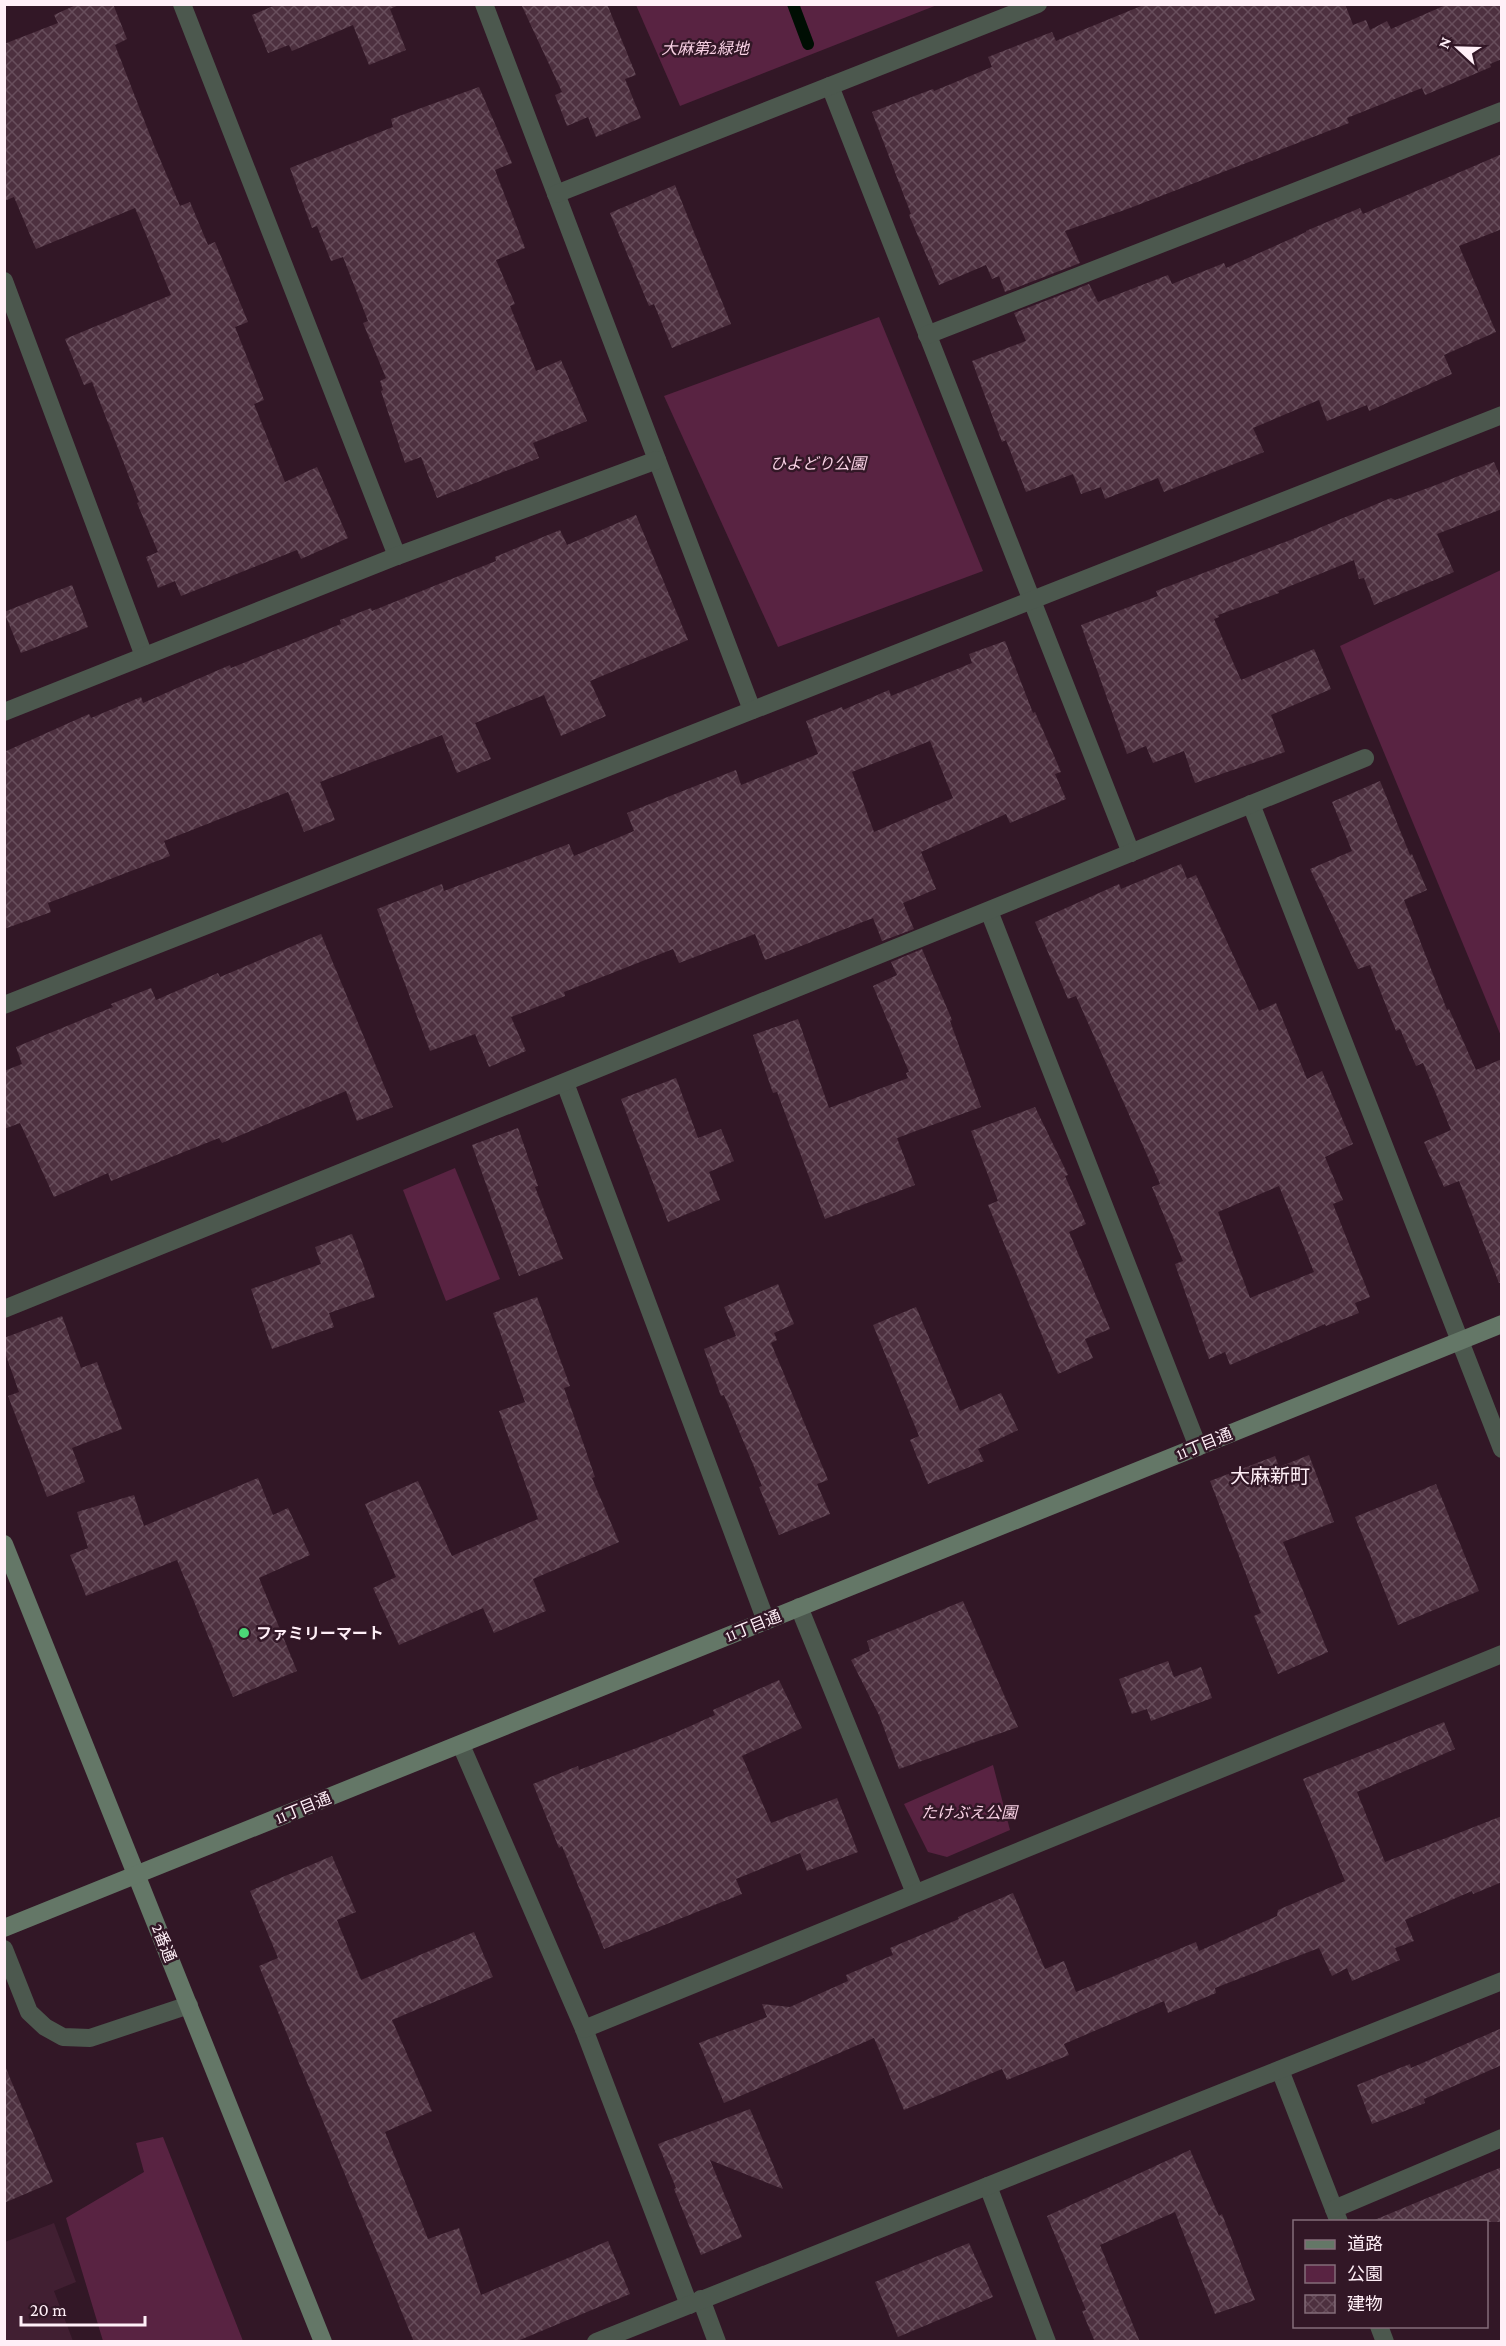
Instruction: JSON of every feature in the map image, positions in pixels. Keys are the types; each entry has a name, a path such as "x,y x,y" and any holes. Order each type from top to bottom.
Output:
{"street":[{"path":"182,4 397,556"},
{"path":"484,4 752,710"},
{"path":"556,194 1038,4"},
{"path":"830,86 1131,853"},
{"path":"927,335 1502,111"},
{"path":"4,281 144,656"},
{"path":"4,1005 1502,415"},
{"path":"4,712 397,556 657,460"},
{"path":"4,1309 1365,758"},
{"path":"1251,804 1502,1449"},
{"path":"989,910 1198,1447"},
{"path":"565,1083 766,1621"},
{"name":"11丁目通","path":"4,1928 1502,1324"},
{"name":"2番通","path":"4,1544 323,2342"},
{"path":"799,1607 915,1893"},
{"path":"584,2029 1502,1654"},
{"path":"461,1744 584,2029 695,2302 717,2342"},
{"path":"4,1949 29,2012 45,2027 63,2037 90,2038 189,2004"},
{"path":"596,2342 1502,1981"},
{"path":"1280,2070 1336,2215 1502,2138"},
{"path":"988,2186 1047,2342"}],"shaded area":[{"path":"54,2223 76,2282 54,2291 73,2341 5,2341 5,2242"}],"green space":[{"name":"大麻第2緑地","path":"636,5 937,5 680,106"},
{"name":"ひよどり公園","path":"879,317 983,571 778,647 664,396"},
{"path":"1501,570 1501,1036 1340,646"},
{"path":"455,1168 500,1279 446,1301 403,1190"},
{"name":"たけぶえ公園","path":"993,1765 1010,1830 947,1857 928,1852 904,1804"},
{"path":"163,2137 243,2341 103,2341 66,2218 144,2172 136,2143"}],"building":[{"path":"78,4 113,4 127,39 115,45 153,143 180,206 190,202 208,245 215,242 248,322 235,327 264,400 254,404 285,482 317,467 348,538 301,559 297,550 181,596 175,581 158,588 146,557 158,552 137,503 139,502 92,382 84,385 65,339 171,295 135,208 36,249 14,197 4,201 4,44 58,23 54,15"},
{"path":"278,4 401,4 390,9 406,50 369,65 353,25 292,51 289,45 268,53 252,15"},
{"path":"521,4 607,4 636,75 625,79 641,118 596,137 588,117 567,126 555,95 562,92"},
{"path":"1146,4 1345,4 1353,25 1366,20 1370,30 1387,21 1391,29 1448,4 1502,4 1502,59 1490,64 1491,67 1425,95 1422,88 1347,118 1349,123 1065,231 1080,263 1005,292 999,276 992,279 986,265 939,285 909,215 911,214 872,112 933,89 934,91 992,67 988,57 1052,32 1056,41"},
{"path":"479,87 512,163 495,170 525,248 496,260 515,304 510,306 536,371 561,360 587,421 533,443 539,458 437,498 421,457 405,463 381,391 383,390 380,381 386,378 363,323 368,321 343,257 331,261 317,226 312,228 290,168 393,127 391,119"},
{"path":"1502,154 1502,229 1459,246 1496,332 1444,355 1452,374 1369,411 1367,405 1327,421 1319,400 1253,428 1264,452 1164,492 1158,478 1105,499 1101,487 1081,494 1073,474 1026,492 1006,440 1002,442 972,361 1026,341 1014,313 1089,284 1098,302 1168,275 1172,284 1224,263 1226,268 1360,208 1363,214"},
{"path":"675,185 731,324 672,348 654,304 649,306 610,213"},
{"path":"1494,462 1502,480 1502,509 1437,534 1454,572 1374,605 1364,578 1359,579 1354,560 1278,591 1279,593 1218,615 1219,617 1214,619 1241,680 1314,649 1331,689 1271,715 1285,752 1195,783 1184,751 1153,763 1146,746 1127,754 1081,625 1158,596 1156,591 1293,539 1391,498 1395,500"},
{"path":"636,515 688,640 590,681 606,716 561,736 544,695 475,723 491,759 457,773 442,735 320,782 335,820 304,832 288,792 164,841 170,856 48,903 51,912 4,929 4,752 89,714 91,718 141,697 143,703 230,665 231,668 341,624 340,620 371,608 372,611 496,561 495,557 560,530 567,545"},
{"path":"72,585 88,627 21,653 4,612"},
{"path":"1005,641 1033,713 1035,712 1061,772 1055,774 1066,799 1010,823 1006,814 921,852 936,889 903,903 914,929 882,941 873,918 765,960 755,934 679,963 673,949 564,992 565,996 511,1017 526,1051 489,1067 475,1034 430,1051 377,909 442,884 444,891 569,844 574,856 634,831 627,813 736,770 741,785 818,754 806,721 842,707 843,710 889,690 891,696 972,663 969,654","holes":["930,741 953,798 874,832 852,772"]},
{"path":"1380,781 1427,890 1404,900 1447,1010 1449,1009 1476,1070 1502,1059 1502,1283 1499,1283 1459,1181 1444,1187 1424,1142 1451,1130 1423,1063 1416,1066 1400,1029 1396,1031 1370,965 1358,969 1310,869 1352,851 1332,802"},
{"path":"1181,864 1187,879 1196,875 1259,1011 1276,1003 1307,1079 1322,1071 1353,1144 1325,1157 1343,1200 1333,1204 1370,1297 1355,1303 1359,1313 1326,1326 1325,1324 1230,1365 1225,1352 1209,1359 1175,1264 1183,1261 1152,1187 1160,1184 1076,996 1068,999 1035,922 1119,884 1121,889","holes":["1279,1186 1314,1272 1250,1298 1218,1212"]},
{"path":"321,934 393,1107 357,1121 346,1091 222,1143 219,1138 111,1181 108,1173 54,1197 20,1123 4,1129 4,1071 22,1064 16,1047 113,1007 111,1004 151,988 156,1000 218,973 220,977"},
{"path":"922,949 952,1020 950,1021 981,1107 897,1138 915,1185 825,1219 777,1092 773,1093 753,1035 798,1019 829,1108 908,1078 906,1073 909,1072 873,986 897,975 891,962"},
{"path":"676,1078 698,1138 721,1129 734,1161 709,1172 720,1200 668,1222 621,1099"},
{"path":"1035,1107 1068,1175 1065,1176 1086,1224 1069,1232 1110,1329 1085,1339 1093,1358 1058,1374 988,1205 998,1201 971,1131"},
{"path":"518,1128 538,1186 535,1187 563,1259 519,1276 472,1145"},
{"path":"352,1234 375,1297 329,1313 334,1327 272,1349 251,1289 321,1264 315,1247"},
{"path":"778,1284 794,1324 774,1333 777,1340 771,1343 828,1480 817,1484 830,1514 779,1535 759,1487 762,1486 724,1395 721,1396 704,1349 736,1336 724,1307"},
{"path":"537,1297 570,1386 564,1388 595,1477 592,1478 619,1542 533,1579 546,1611 494,1633 483,1608 399,1645 373,1588 396,1577 365,1504 418,1481 452,1556 538,1519 499,1411 525,1402 493,1313"},
{"path":"916,1307 960,1411 1001,1393 1018,1430 978,1449 984,1461 928,1484 910,1440 919,1436 873,1325"},
{"path":"62,1316 81,1368 97,1362 122,1429 72,1448 85,1482 47,1497 8,1396 19,1392 4,1350 4,1338"},
{"path":"1309,1455 1334,1522 1283,1542 1328,1652 1278,1674 1254,1616 1261,1613 1210,1481 1275,1456 1279,1467"},
{"path":"258,1478 273,1515 288,1508 310,1555 259,1578 297,1671 233,1697 177,1560 86,1596 70,1555 88,1548 77,1512 134,1495 144,1526"},
{"path":"1436,1484 1479,1591 1398,1625 1355,1517"},
{"path":"963,1601 1018,1727 899,1769 879,1715 851,1660 870,1651 867,1641"},
{"path":"1168,1661 1174,1677 1201,1667 1212,1698 1151,1721 1147,1709 1132,1714 1119,1679"},
{"path":"779,1680 802,1728 742,1756 771,1823 837,1798 858,1852 807,1871 800,1853 736,1879 742,1894 604,1949 562,1846 559,1848 533,1784 578,1766 579,1770 668,1736 715,1715 713,1710"},
{"path":"1444,1722 1455,1749 1357,1792 1385,1862 1502,1816 1502,1882 1473,1894 1472,1891 1405,1920 1414,1941 1395,1948 1400,1960 1352,1981 1347,1968 1332,1976 1319,1948 1215,1988 1216,1993 1168,2013 1164,2001 1064,2044 1069,2055 1007,2080 1002,2069 904,2110 874,2038 724,2103 699,2043 767,2017 762,2004 790,2007 848,1981 846,1975 893,1955 890,1948 1013,1893 1045,1969 1064,1961 1076,1992 1196,1942 1199,1951 1277,1916 1278,1910 1345,1881 1303,1779"},
{"path":"332,1856 356,1912 337,1920 361,1980 474,1932 493,1977 392,2020 432,2111 385,2132 428,2239 459,2228 481,2295 608,2241 630,2294 515,2342 414,2342 259,1966 278,1958 250,1891"},
{"path":"1502,2028 1502,2065 1424,2099 1425,2103 1372,2124 1357,2085 1410,2064 1411,2068"},
{"path":"4,2067 53,2182 4,2203"},
{"path":"750,2109 783,2189 710,2160 742,2237 701,2255 658,2144"},
{"path":"1190,2150 1219,2216 1222,2214 1255,2300 1215,2314 1175,2212 1100,2245 1140,2342 1095,2342 1082,2311 1086,2310 1047,2216"},
{"path":"1502,2167 1502,2222 1374,2220"},
{"path":"969,2243 993,2297 898,2337 875,2282"}],"waterway":[{"path":"793,4 808,44"}],"place":[{"name":"ファミリーマート","path":"244,1633"}],"district":[{"name":"大麻新町","path":"1270,1476"}]}
